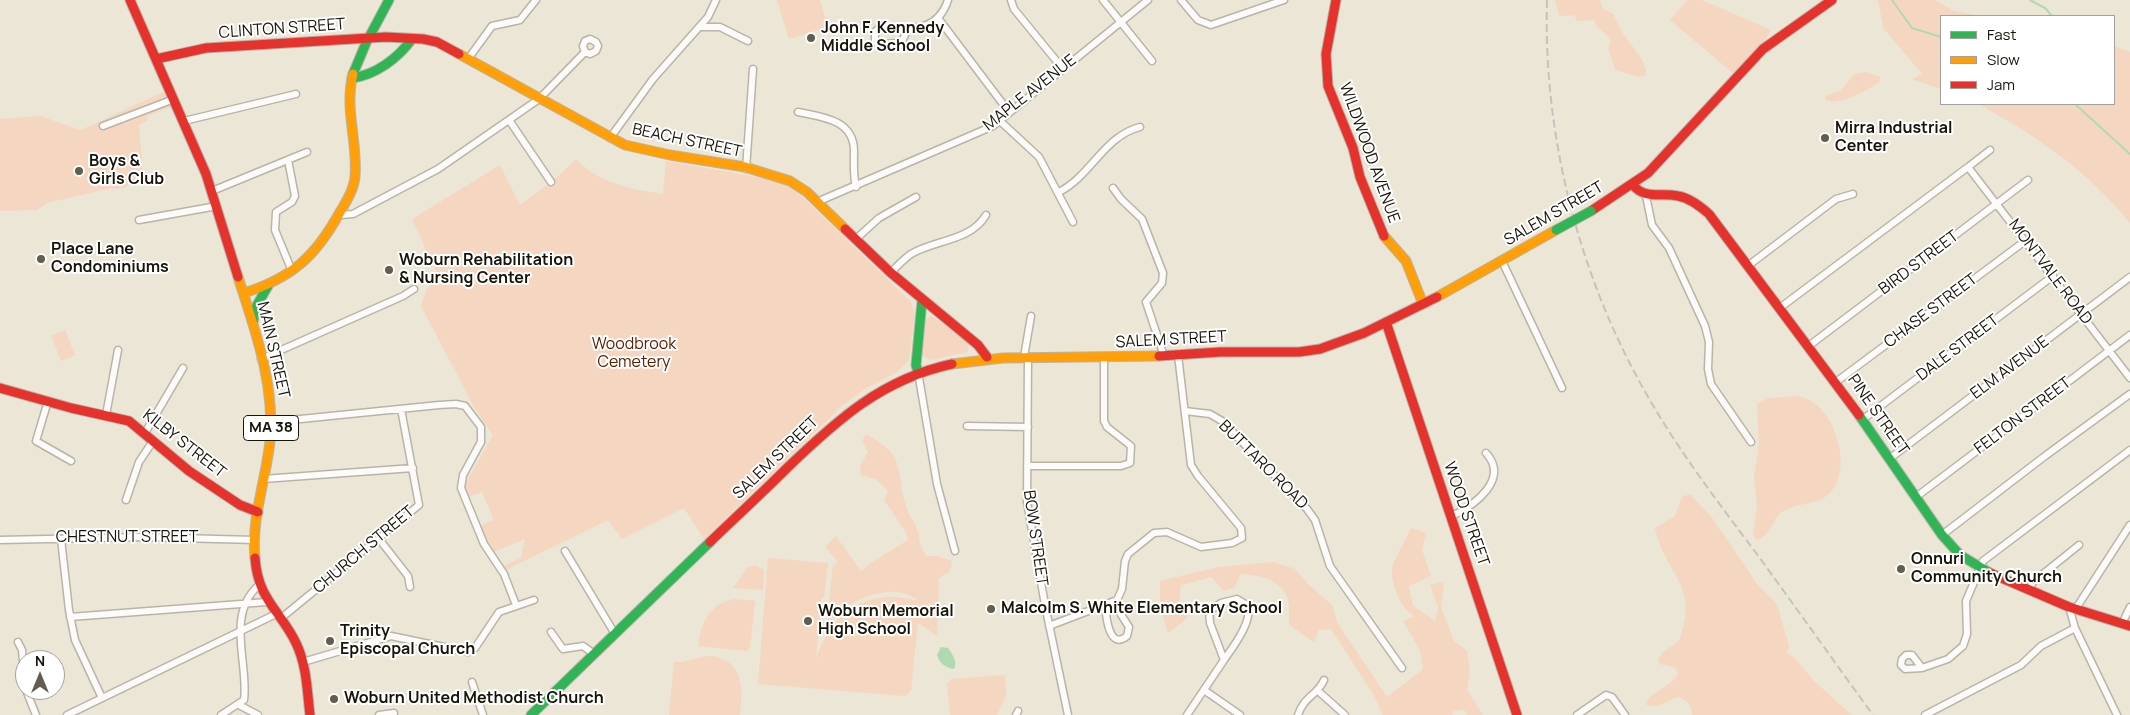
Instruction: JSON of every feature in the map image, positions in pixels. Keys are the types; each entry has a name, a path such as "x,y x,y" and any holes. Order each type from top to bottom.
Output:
{"street":[{"name":"MAIN STREET","path":"130,0 184,121 212,191 254,330 269,393 271,422 258,512 255,567 259,585 267,602 295,643 303,662 310,715"},
{"path":"245,296 268,286 292,271 317,251 340,214 355,180 348,111 352,78 358,56 366,39 389,0"},
{"path":"468,59 492,26 519,20 536,0"},
{"path":"610,138 653,79 699,27 716,0"},
{"path":"908,29 901,43 879,44 875,42 875,32 878,29 916,28 938,18 948,0"},
{"path":"1011,0 1014,9 1063,69"},
{"path":"1103,0 1152,60"},
{"name":"MAPLE AVENUE","path":"817,202 985,131 1000,121 1148,0"},
{"path":"1181,0 1198,20 1206,24 1217,24 1284,0"},
{"name":"SALEM STREET","path":"530,715 837,420 873,393 918,372 956,362 987,357 1104,358 1314,350 1344,341 1423,304 1591,211 1634,185 1662,160 1763,49 1832,0"},
{"name":"WILDWOOD AVENUE","path":"1335,1 1326,54 1328,86 1353,148 1360,177 1382,234 1406,261 1423,304"},
{"path":"938,18 1009,112"},
{"path":"699,27 720,26 748,41"},
{"name":"CLINTON STREET","path":"156,58 210,49 366,39 412,39"},
{"path":"352,78 361,78 376,69 405,48 412,39"},
{"name":"BEACH STREET","path":"412,39 437,42 610,138 632,147 746,169 784,178 798,185 922,301 968,336 987,357"},
{"path":"340,214 352,214 430,173 539,99 585,52"},
{"path":"746,169 753,69"},
{"path":"184,121 296,94"},
{"path":"103,126 174,99"},
{"path":"798,112 833,121 850,131 854,144 856,186"},
{"path":"510,120 551,182"},
{"path":"1000,121 1038,156 1059,192 1073,222"},
{"path":"1059,192 1072,184 1118,137 1128,130 1140,126"},
{"path":"1781,307 1990,150"},
{"path":"212,191 307,152"},
{"path":"288,160 295,196 292,202 276,212 275,228 292,271"},
{"name":"MONTVALE ROAD","path":"1968,168 2130,378"},
{"name":"BIRD STREET","path":"1810,345 2028,180"},
{"path":"1634,185 1636,190 1646,196 1653,228 1669,248 1706,326 1709,340 1708,372 1711,384 1751,442"},
{"path":"1113,188 1121,200 1142,219 1162,273 1161,284 1146,302 1164,356"},
{"path":"1749,265 1836,199 1853,194"},
{"name":"PINE STREET","path":"1646,196 1677,196 1697,204 1712,218 1810,345 1942,535 1964,559 1979,568 2072,608 2126,625"},
{"path":"856,239 879,218 916,198"},
{"path":"139,220 217,206"},
{"path":"891,273 911,254 961,235 978,225 986,215"},
{"name":"CHASE STREET","path":"1836,382 2025,240"},
{"path":"1502,261 1562,388"},
{"name":"DALE STREET","path":"1862,420 2053,276"},
{"name":"ELM AVENUE","path":"1889,459 2130,277"},
{"path":"254,330 254,316 261,296 268,286"},
{"path":"261,359 403,296 414,289"},
{"path":"245,296 261,296"},
{"path":"922,301 916,365 938,484 955,551"},
{"name":"BOW STREET","path":"1031,316 1026,357 1028,427 1027,504 1049,626 1068,715"},
{"name":"WOOD STREET","path":"1386,322 1517,715"},
{"name":"FELTON STREET","path":"1916,497 2130,335"},
{"path":"106,415 118,350"},
{"path":"1049,626 1113,602 1122,589 1125,562 1128,554 1154,533 1168,532 1202,547 1236,542 1243,536 1234,519 1194,470 1178,354"},
{"path":"1027,466 1121,466 1130,463 1131,446 1107,427 1104,421 1104,358"},
{"path":"145,433 183,368"},
{"name":"KILBY STREET","path":"0,388 129,420 206,483 240,504 258,512"},
{"path":"1942,535 2130,394"},
{"path":"48,401 36,441 71,461"},
{"path":"271,422 445,404 461,405 472,413 483,434 480,445 462,478 461,488 484,544 504,574 516,605"},
{"name":"CHURCH STREET","path":"67,715 241,630 278,616 379,539 420,504 402,409"},
{"name":"BUTTARO ROAD","path":"1185,411 1210,414 1222,420 1310,512 1333,571 1402,668"},
{"path":"967,426 1028,427"},
{"path":"126,500 139,462 153,441"},
{"path":"1922,668 1948,659 1963,646 1967,634 1965,603 1983,561 2130,450"},
{"path":"1452,516 1484,494 1491,484 1494,466 1486,452"},
{"path":"263,479 413,468"},
{"path":"2117,715 2075,628 2072,608 2130,525"},
{"name":"CHESTNUT STREET","path":"0,540 160,537 255,540"},
{"path":"61,539 70,616 77,646 102,698"},
{"path":"379,539 408,576 410,587"},
{"path":"2029,590 2033,582 2079,545"},
{"path":"564,551 615,634"},
{"path":"221,715 239,704 244,697 241,630 246,605 251,593 259,585"},
{"path":"1187,715 1238,641 1249,616 1247,605 1237,599 1213,607 1208,612 1210,623 1224,660"},
{"path":"303,662 390,636 468,652 475,648 496,615 516,605 534,600"},
{"path":"70,616 246,605 267,602"},
{"path":"1105,605 1110,633 1116,638 1122,639 1127,636 1129,627 1113,602"},
{"path":"2126,625 2130,607"},
{"path":"1925,715 2021,665 2041,646 2075,628"},
{"path":"551,632 564,649 583,646 594,654"},
{"path":"18,642 22,650"},
{"path":"1298,715 1304,700 1317,690 1324,680"},
{"path":"472,682 483,715"},
{"path":"1204,690 1240,715"},
{"path":"1317,690 1345,715"},
{"path":"1577,715 1604,696 1608,696 1625,715"},
{"path":"30,700 36,715"},
{"path":"239,704 258,715"},
{"path":"379,715 394,712"}],"green space":[{"path":"777,0 820,0 828,27 789,39"},
{"path":"1555,0 1600,0 1603,9 1614,14 1621,30 1642,61 1646,75 1638,77 1615,70 1608,48 1611,41 1607,35 1597,27 1594,20 1577,21 1574,15 1559,16"},
{"path":"1687,0 1702,0 1771,30 1763,44 1734,74 1670,20"},
{"path":"1878,0 1935,0 1954,11 1976,15 1940,15 1940,89 1912,79 1922,74 1886,31 1884,32"},
{"path":"2115,46 2130,52 2130,223 2114,204 2079,171 2040,141 1980,105 2115,105"},
{"path":"1867,72 1880,77 1879,82 1845,99 1838,101 1825,100 1825,96 1840,91 1854,74"},
{"path":"163,92 174,106 147,116 148,120 139,125 143,178 124,188 107,189 47,203 37,210 0,211 0,119 40,116 81,130"},
{"name":"Woodbrook Cemetery","path":"576,159 605,180 639,190 663,194 666,161 774,180 794,189 911,302 915,316 909,360 897,372 865,389 843,405 704,539 684,508 622,539 608,520 504,571 502,567 521,558 525,539 494,552 480,526 494,520 482,492 468,497 464,486 493,435 474,407 421,306 427,289 438,276 412,219 500,165 520,205 554,180"},
{"path":"931,316 969,343 967,352 930,360 922,355 926,319"},
{"path":"65,330 75,355 61,361 51,336"},
{"path":"1797,396 1816,404 1832,425 1840,449 1840,474 1836,485 1824,498 1782,512 1768,532 1757,540 1753,535 1757,505 1754,477 1759,445 1757,406 1758,403 1769,398"},
{"path":"866,434 887,448 897,463 906,507 917,528 924,552 927,556 937,556 952,561 950,571 939,578 937,636 918,623 911,690 905,696 758,684 768,558 828,563 824,598 821,598 816,659 834,624 853,608 877,598 894,597 918,601 908,595 897,592 884,592 847,606 829,621 827,617 833,566 838,562 825,547 836,536 861,571 908,540 906,532 884,500 888,491 875,479 861,475 860,466 868,452 862,441"},
{"path":"1690,494 1713,519 1757,584 1777,604 1789,646 1787,653 1795,658 1815,682 1852,715 1692,715 1688,703 1677,697 1659,706 1646,705 1651,696 1675,679 1678,674 1676,668 1660,664 1658,660 1662,653 1679,641 1685,622 1686,606 1684,593 1666,558 1655,528 1675,516 1682,497"},
{"path":"1411,528 1426,533 1422,550 1431,576 1409,586 1413,606 1435,621 1438,607 1430,585 1444,582 1441,607 1454,641 1467,651 1470,669 1467,690 1483,715 1467,715 1464,709 1453,711 1452,715 1383,715 1373,694 1331,629 1319,630 1314,642 1289,625 1289,604 1284,591 1274,582 1254,575 1241,574 1234,588 1223,591 1212,577 1181,585 1179,603 1189,604 1192,611 1183,622 1168,633 1160,608 1160,581 1218,567 1273,562 1295,569 1309,585 1332,605 1338,624 1387,697 1423,669 1420,650 1403,621 1415,616 1405,608 1397,593 1392,577 1393,564"},
{"path":"755,565 764,570 763,590 733,588 747,568"},
{"path":"734,599 755,601 750,648 747,651 698,646 704,622 712,610 718,605"},
{"path":"713,656 723,659 736,670 741,686 740,715 669,715 674,662"},
{"path":"1005,675 1006,696 997,715 950,715 947,684 951,679"}],"shaded area":[{"path":"941,647 948,648 951,653 955,661 954,669 948,668 939,660 937,655"}],"waterway":[{"path":"1892,0 1912,28 1940,37"},
{"path":"2030,0 2045,8 2051,15"},
{"path":"2076,105 2130,154"}],"railway":[{"path":"1547,0 1547,49 1558,146 1581,242 1615,334 1637,377 1680,449 1873,715"}],"traffic: fast":[{"path":"353,74 366,43 389,0"},
{"path":"352,78 370,73 386,64 400,53 412,39"},
{"path":"1556,230 1591,211"},
{"path":"253,322 257,305 268,286"},
{"path":"918,372 916,365 922,301"},
{"path":"1859,415 1942,535 1960,555 1990,573"},
{"path":"531,715 710,542"}],"traffic: slow":[{"path":"459,54 625,145 670,155 745,167 790,181 807,192 845,229"},
{"path":"244,293 276,280 312,253 322,241 350,195 355,177 355,151 350,112 353,74"},
{"path":"1437,297 1556,230"},
{"path":"1384,236 1406,261 1423,304"},
{"path":"238,277 262,358 270,399 270,441 255,529 255,558"},
{"path":"952,364 1003,358 1159,356"}],"traffic: jam":[{"path":"130,0 206,174 238,277"},
{"path":"1336,0 1326,54 1328,86 1353,148 1360,177 1384,236"},
{"path":"1591,211 1648,173 1763,49 1832,0"},
{"path":"156,59 206,48 386,37 423,39 437,42 459,54"},
{"path":"1633,185 1638,190 1648,194 1682,197 1698,205 1709,214 1859,415"},
{"path":"845,229 891,273 978,345 987,357"},
{"path":"1159,356 1220,352 1299,352 1320,349 1364,333 1437,297"},
{"path":"1386,322 1517,715"},
{"path":"710,542 806,450 862,404 904,380 952,364"},
{"path":"0,388 71,408 129,421 189,471 240,505 258,512"},
{"path":"255,558 260,584 265,595 290,632 300,652 306,679 310,715"},
{"path":"1990,573 2069,607 2130,626"}],"place":[{"name":"John F. Kennedy Middle School","path":"811,38"},
{"name":"Mirra Industrial Center","path":"1825,138"},
{"name":"Boys & Girls Club","path":"79,171"},
{"name":"Place Lane Condominiums","path":"41,259"},
{"name":"Woburn Rehabilitation & Nursing Center","path":"389,270"},
{"name":"Onnuri Community Church","path":"1901,569"},
{"name":"Malcolm S. White Elementary School","path":"991,609"},
{"name":"Woburn Memorial High School","path":"808,621"},
{"name":"Trinity Episcopal Church","path":"330,641"},
{"name":"Woburn United Methodist Church","path":"334,699"}]}
